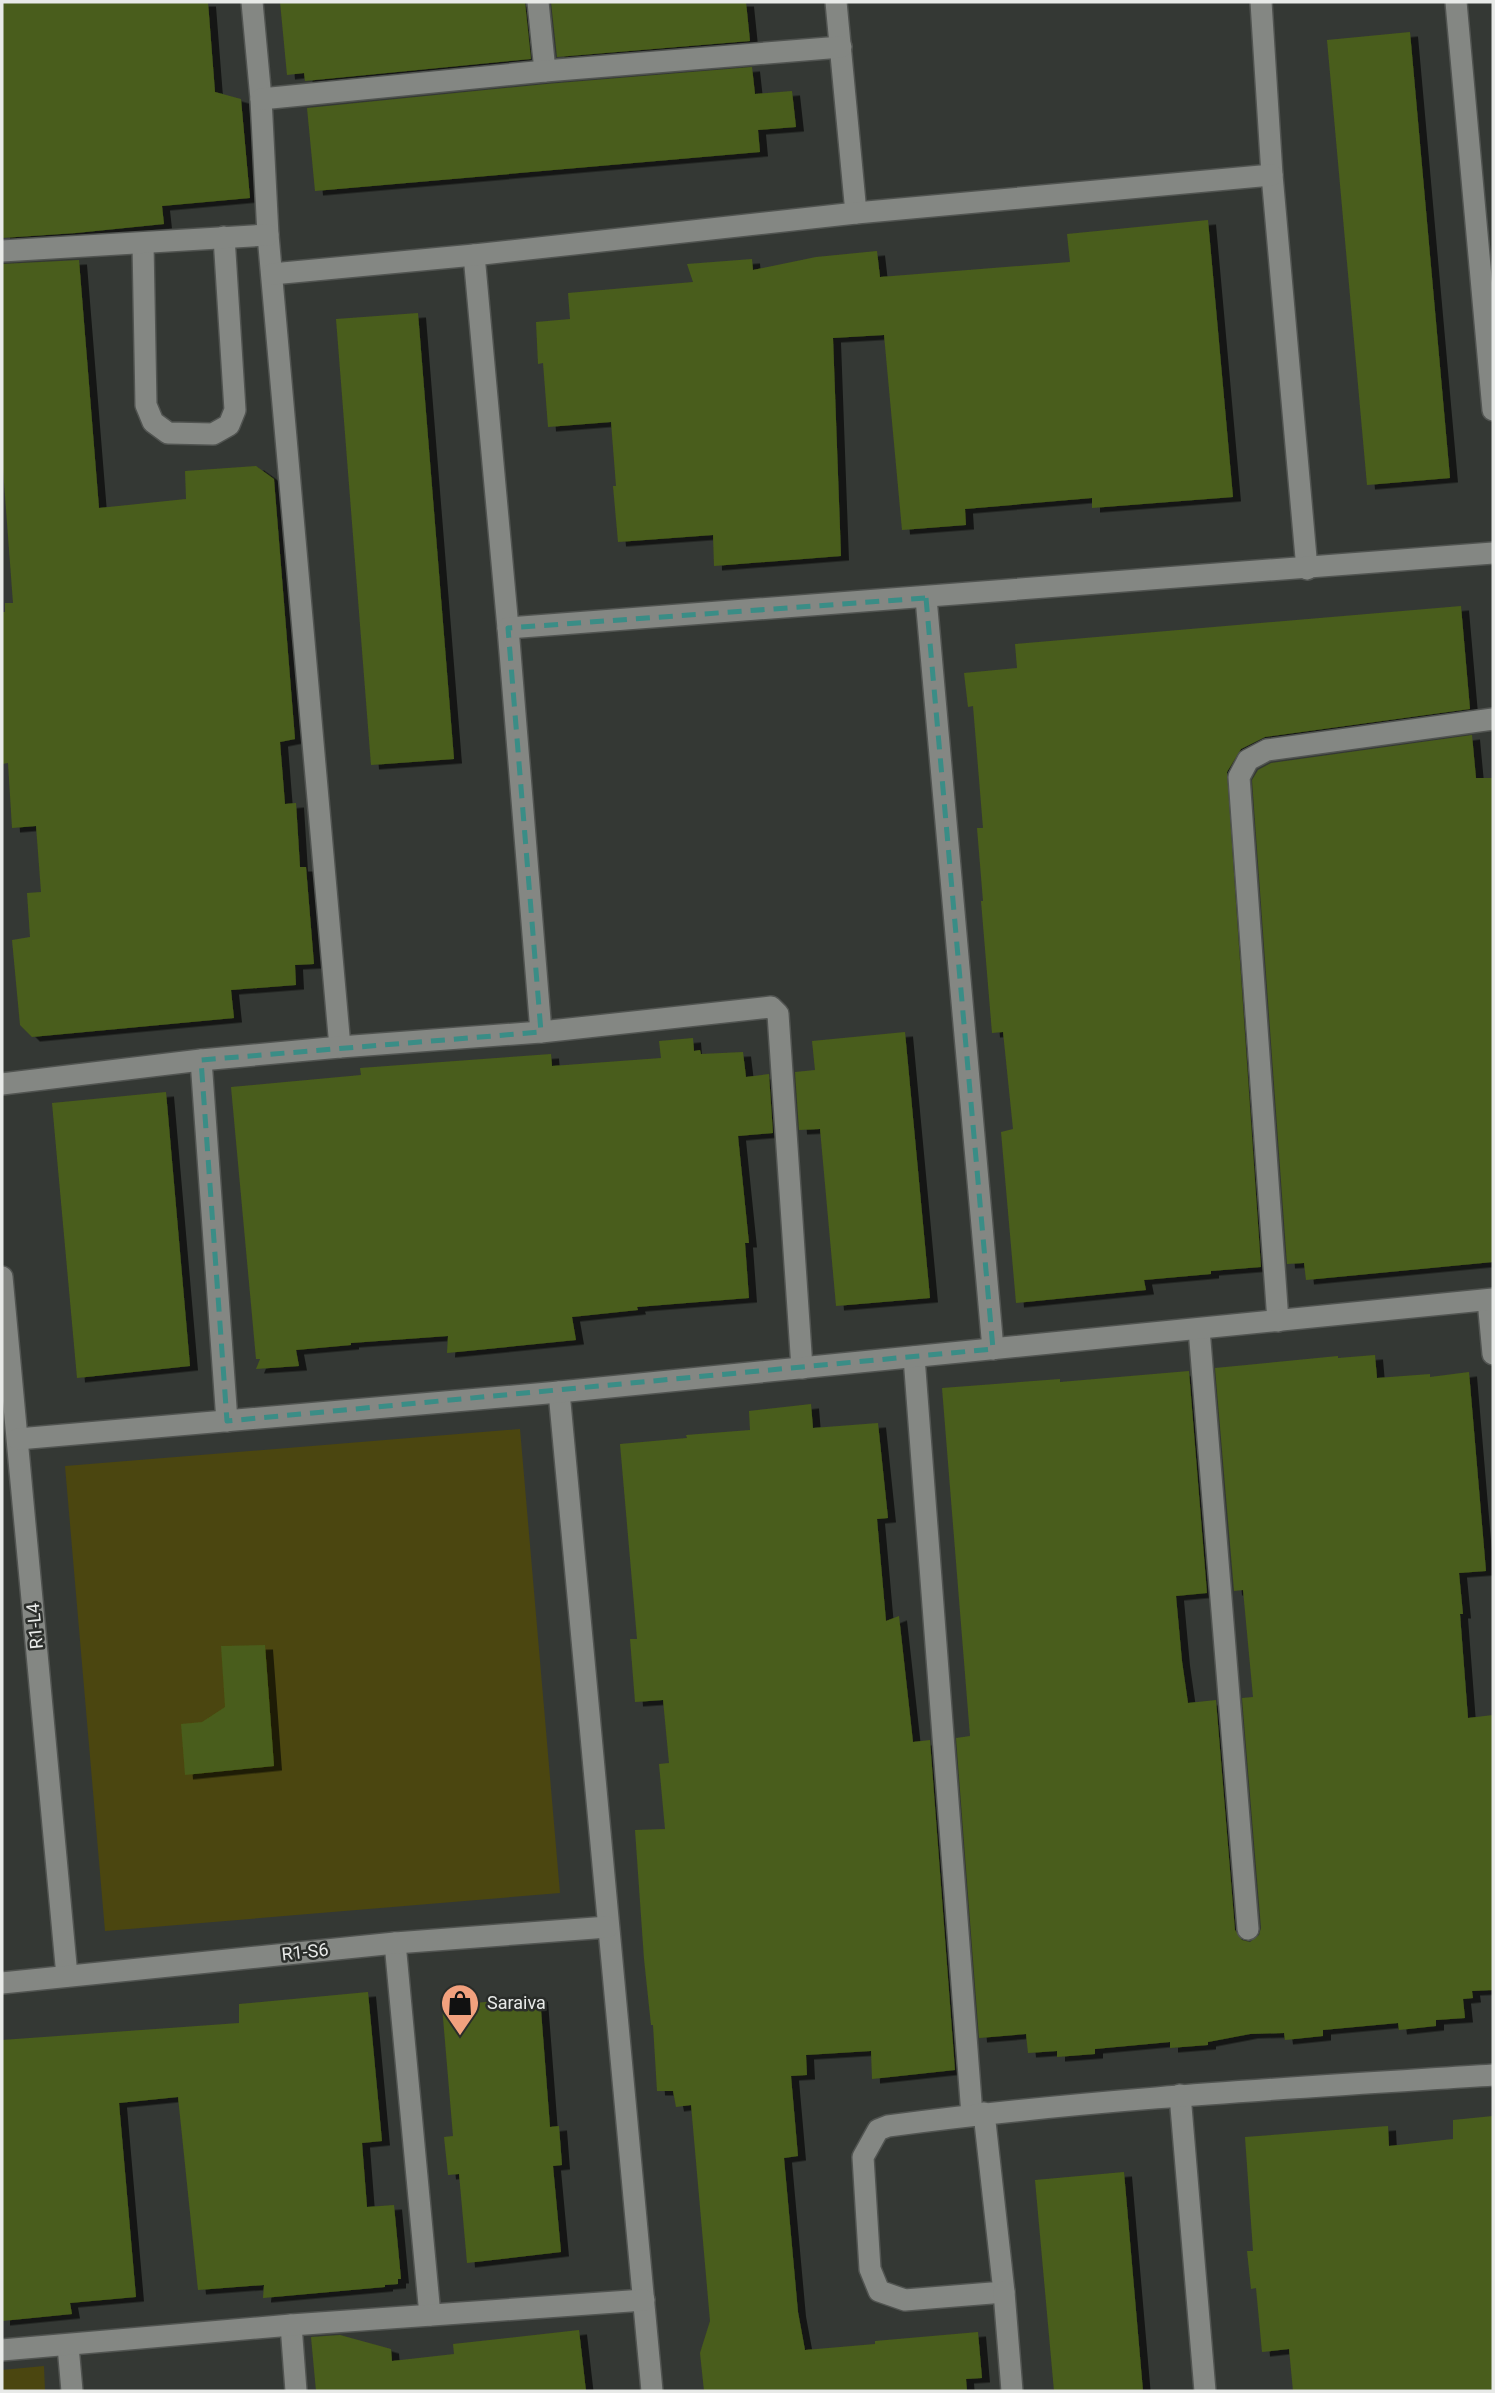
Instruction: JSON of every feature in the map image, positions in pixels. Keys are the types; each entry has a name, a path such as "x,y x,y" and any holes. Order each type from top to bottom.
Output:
{"street":[{"path":"252,2 261,99 268,235 341,1046"},
{"path":"538,2 545,71"},
{"path":"836,2 856,213"},
{"path":"1261,2 1272,175 1307,569"},
{"path":"1456,2 1490,351 1493,410"},
{"path":"261,99 545,71 841,47"},
{"path":"272,274 474,256 856,213 1272,175"},
{"path":"2,251 268,235"},
{"path":"143,244 146,405 153,422 168,433 214,434 229,425 235,410 224,237"},
{"path":"474,256 541,1032"},
{"path":"508,628 1493,553"},
{"path":"926,598 993,1349"},
{"path":"1278,1321 1239,777 1248,760 1267,750 1493,719"},
{"path":"2,1084 201,1060 341,1046 541,1032 771,1007 778,1014 802,1368"},
{"path":"201,1060 227,1422"},
{"name":"R1-L4","path":"2,1276 67,1976"},
{"path":"18,1439 559,1392 1491,1300 1493,1354"},
{"path":"1199,1329 1248,1929"},
{"path":"914,1357 978,2114 1004,2292 1013,2391"},
{"path":"559,1392 652,2391"},
{"name":"R1-S6","path":"2,1983 394,1943 608,1927"},
{"path":"394,1943 430,2315"},
{"path":"1004,2292 905,2300 879,2291 870,2269 863,2157 878,2130 888,2126 978,2114 1180,2095 1493,2075"},
{"path":"1180,2095 1205,2391"},
{"path":"2,2350 291,2325 644,2300"},
{"path":"291,2325 296,2391"},
{"path":"68,2346 72,2391"}],"highlighted area":[{"path":"926,598 993,1349 227,1421 201,1060 541,1032 508,628"}],"shaded area":[{"path":"520,1429 560,1893 105,1931 65,1466"},
{"path":"44,2366 45,2391 2,2391 2,2370"}],"building":[{"path":"2,2 208,2 215,92 241,99 250,198 162,206 164,224 2,238"},
{"path":"280,2 525,2 531,59 305,81 304,73 287,75"},
{"path":"551,2 746,2 750,41 557,57"},
{"path":"1410,32 1450,478 1367,485 1327,40"},
{"path":"752,67 755,94 792,91 796,127 758,130 760,152 315,191 307,108"},
{"path":"1208,220 1233,497 1092,508 1092,498 965,509 966,525 902,530 884,335 833,338 841,556 714,566 713,535 618,542 611,422 548,427 543,363 538,364 536,322 570,319 568,293 693,282 687,264 752,259 753,270 816,257 877,251 880,277 1070,262 1067,234"},
{"path":"79,260 99,508 186,499 185,471 256,466 274,479 295,739 280,742 285,804 296,803 300,867 306,867 314,964 295,965 296,985 231,990 234,1018 32,1037 20,1025 12,940 30,937 27,893 41,892 36,826 12,828 8,763 2,764 2,612 5,612 5,603 13,603 2,456 2,264"},
{"path":"418,313 454,759 371,765 336,319"},
{"path":"1461,606 1470,709 1265,737 1241,749 1227,772 1261,1267 1144,1280 1146,1290 1016,1303 1001,1132 1013,1129 1003,1032 992,1033 977,828 983,828 973,706 968,707 964,673 1017,668 1015,644"},
{"path":"1472,735 1476,778 1493,778 1493,1262 1306,1280 1304,1263 1287,1264 1252,780 1258,770 1271,763"},
{"path":"905,1032 930,1298 836,1306 820,1129 799,1130 795,1072 815,1070 812,1041"},
{"path":"693,1038 694,1051 700,1050 701,1054 743,1052 746,1077 769,1074 773,1133 738,1136 749,1243 745,1243 749,1298 637,1307 638,1310 572,1317 576,1340 447,1353 448,1336 351,1343 296,1350 299,1366 256,1369 260,1359 256,1359 231,1087 361,1075 360,1068 551,1054 552,1066 661,1058 659,1041"},
{"path":"166,1092 190,1366 77,1378 52,1103"},
{"path":"1375,1355 1377,1378 1430,1374 1430,1377 1469,1372 1486,1571 1459,1573 1463,1614 1460,1614 1468,1718 1493,1715 1493,1990 1472,1991 1473,1998 1463,1999 1465,2018 1436,2020 1436,2026 1399,2030 1398,2023 1323,2030 1323,2036 1285,2040 1284,2033 1250,2034 1208,2042 1208,2045 1170,2048 1170,2042 1095,2049 1095,2054 1057,2057 1057,2051 1028,2053 1026,2034 979,2038 956,1738 970,1736 942,1388 1060,1379 1060,1382 1189,1371 1207,1593 1176,1596 1182,1661 1188,1703 1216,1700 1235,1930 1242,1940 1250,1942 1259,1935 1261,1928 1242,1698 1253,1697 1243,1590 1234,1591 1215,1368"},
{"path":"811,1404 813,1428 878,1423 888,1518 877,1519 886,1621 899,1616 913,1742 930,1740 955,2070 872,2079 871,2051 806,2055 807,2075 791,2076 798,2156 784,2158 798,2312 805,2350 978,2332 982,2378 966,2379 967,2391 704,2391 700,2353 710,2321 691,2105 676,2107 673,2091 657,2091 653,2025 644,1959 635,1830 665,1829 659,1764 669,1763 663,1700 635,1702 630,1639 637,1639 620,1444 750,1430 749,1411"},
{"path":"265,1645 274,1766 185,1775 181,1724 202,1722 225,1707 221,1646"},
{"path":"368,1992 382,2141 362,2143 367,2207 394,2205 401,2279 398,2279 398,2284 263,2298 264,2285 198,2290 178,2097 119,2103 136,2297 70,2303 72,2314 2,2321 2,2040 239,2023 239,2004"},
{"path":"540,1997 550,2127 559,2126 562,2165 553,2166 561,2252 467,2263 459,2174 448,2175 444,2137 453,2136 442,2006"},
{"path":"1493,2116 1493,2391 1293,2391 1289,2349 1262,2352 1256,2288 1251,2289 1247,2251 1253,2251 1245,2137 1388,2126 1389,2146 1453,2139 1453,2120"},
{"path":"1124,2172 1143,2391 1054,2391 1035,2180"},
{"path":"579,2330 586,2391 316,2391 311,2337 340,2335 391,2349 392,2361 454,2354 453,2344"}],"place":[{"name":"Saraiva","path":"460,2037"}]}
